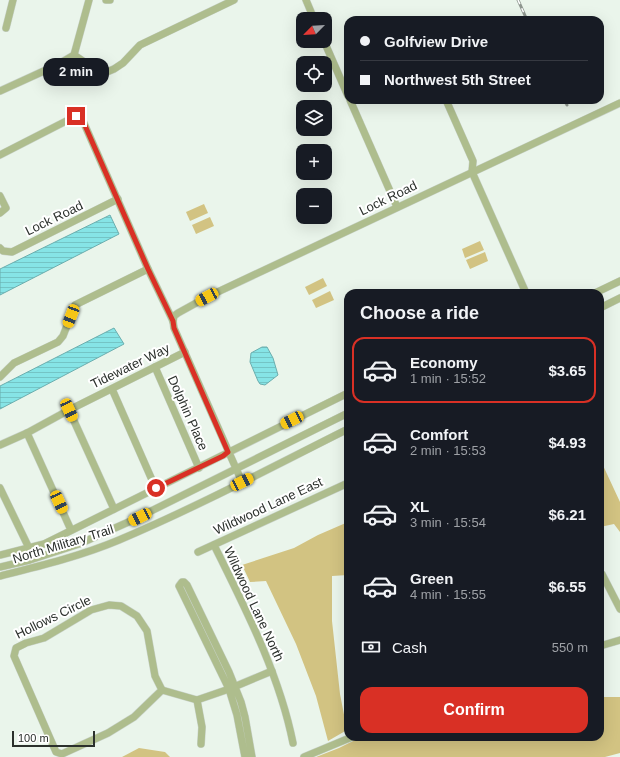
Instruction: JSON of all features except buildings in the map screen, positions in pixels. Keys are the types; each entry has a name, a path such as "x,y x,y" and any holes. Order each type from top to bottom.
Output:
{"street":[{"path":"6,28 13,0"},
{"path":"0,91 57,65 74,55 89,0"},
{"path":"74,55 102,74 123,63 140,45 234,0"},
{"path":"306,0 311,12"},
{"path":"327,48 344,87"},
{"name":"Lock Road","path":"173,321 174,316 178,313 207,297 620,103"},
{"path":"352,104 397,207"},
{"path":"448,104 473,161 472,172 524,289"},
{"path":"0,155 76,116 83,121 148,269 173,321 174,328 242,482"},
{"path":"0,196 6,208 0,213"},
{"name":"Lock Road","path":"0,248 3,251 12,252 118,199"},
{"path":"0,376 14,363 58,342 63,336 75,305 148,269"},
{"path":"603,289 620,281"},
{"path":"604,306 620,298"},
{"name":"Tidewater Way","path":"0,445 27,433 69,410 185,352"},
{"name":"Dolphin Place","path":"155,367 199,468"},
{"path":"112,389 156,488"},
{"path":"0,555 44,544 344,395"},
{"path":"69,410 114,509"},
{"name":"North Military Trail","path":"0,567 30,560 79,544 133,520 344,415"},
{"name":"North Military Trail","path":"0,576 75,556 118,540 242,482 344,431"},
{"path":"27,433 71,530"},
{"name":"Wildwood Lane East","path":"198,552 344,485"},
{"path":"0,488 29,548"},
{"name":"Wildwood Lane North","path":"214,545 254,625 272,671 293,743"},
{"path":"604,579 620,609"},
{"path":"245,757 232,687 179,586 182,582 187,585 232,687 245,717 252,757"},
{"name":"Hollows Circle","path":"109,605 121,606 138,616 147,631 155,676 162,690 134,717 108,733 62,754 56,752 50,741 14,656 16,648 26,643 44,638 92,610 109,605"},
{"path":"604,645 620,640"},
{"path":"162,690 197,700 272,671"},
{"path":"197,700 202,727 201,744"},
{"path":"304,757 344,740"}],"shaded area":[{"path":"204,204 208,213 190,221 186,212"},
{"path":"210,217 214,226 196,234 192,225"},
{"path":"480,241 484,250 465,258 462,249"},
{"path":"485,252 488,261 470,269 466,260"},
{"path":"323,278 327,286 309,295 305,287"},
{"path":"330,291 334,300 316,308 312,300"},
{"path":"604,468 620,502 620,532 614,524 604,526"},
{"path":"344,524 344,575 332,576 332,621 340,694 344,715 344,732 328,741 316,696 296,644 266,581 250,582 242,565 294,548 318,535"},
{"path":"604,697 620,697 620,753 605,757 316,757 353,741 604,741"},
{"path":"139,748 165,752 170,757 122,757"}],"water":[{"path":"110,215 119,234 0,295 0,269"},
{"path":"114,328 124,344 0,409 0,386"},
{"path":"262,347 267,347 273,358 278,375 265,385 260,384 258,381 250,362 251,353"}],"railway":[{"path":"518,0 525,16"}],"route":[{"path":"76,116 83,121 170,318 173,321 174,328 228,452 223,456 156,488"}]}
